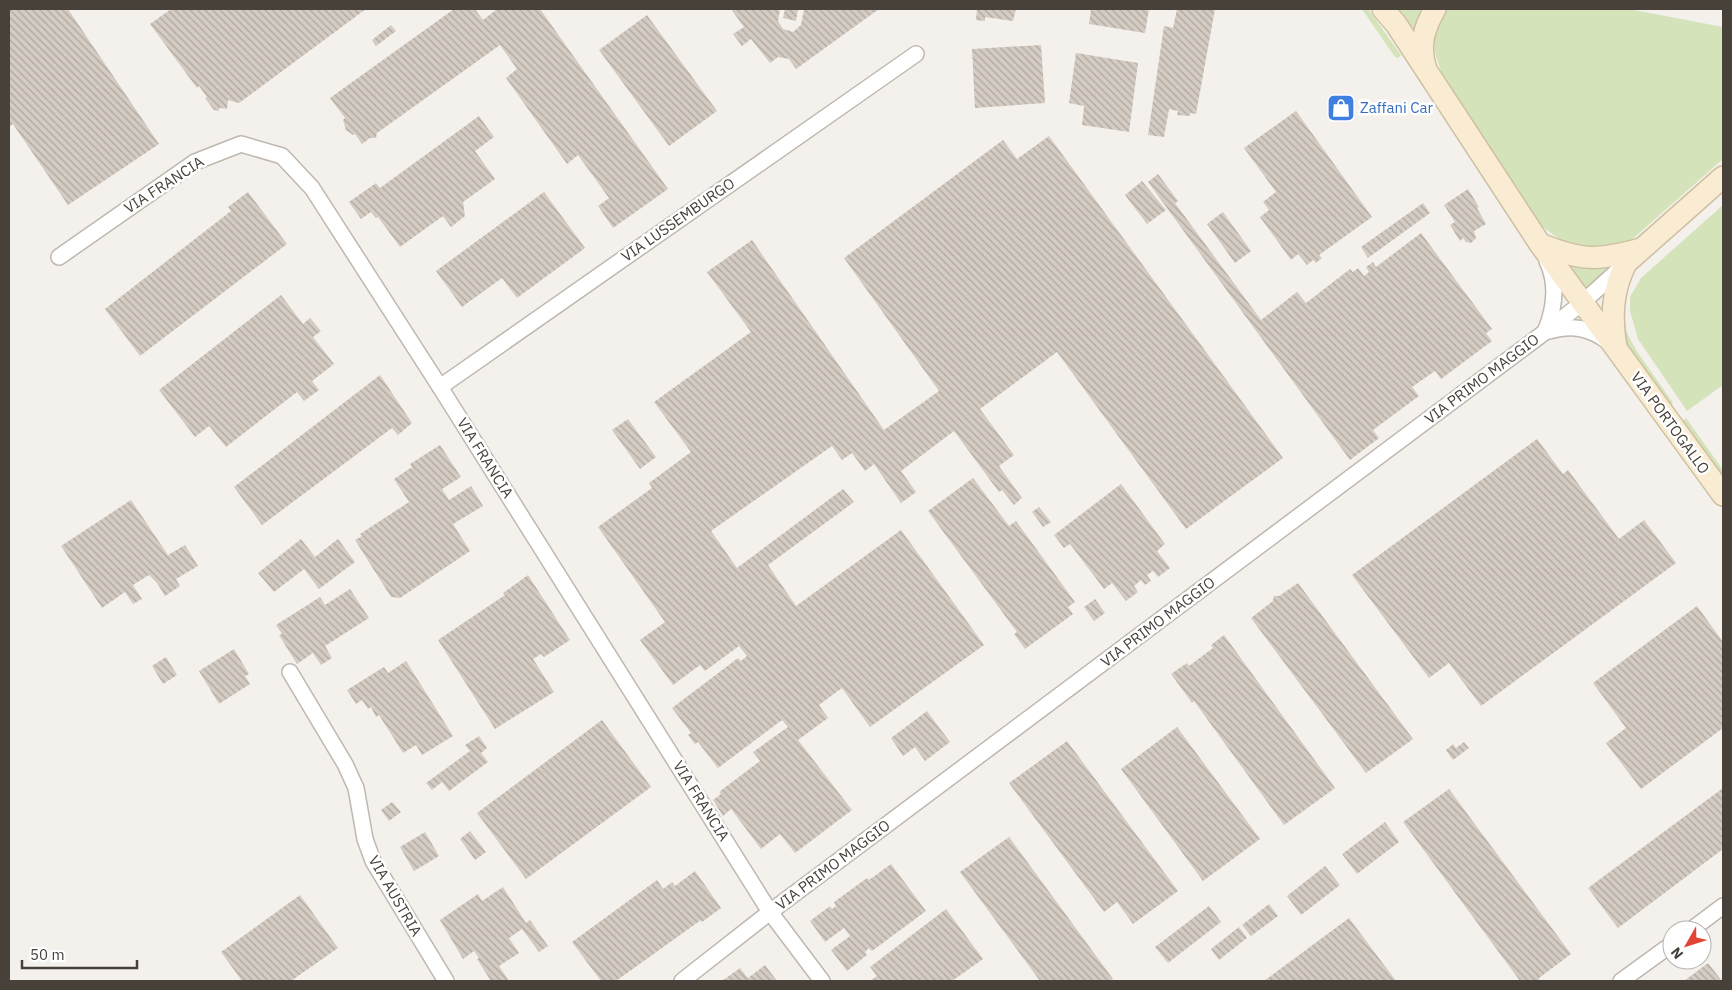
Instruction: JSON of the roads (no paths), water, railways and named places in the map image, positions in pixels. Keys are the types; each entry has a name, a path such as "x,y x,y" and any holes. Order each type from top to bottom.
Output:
{"main road":[{"name":"VIA PRIMO MAGGIO","path":"1383,9 1396,24 1540,244"},
{"path":"1426,72 1422,56 1422,43 1424,32 1435,9"},
{"path":"1540,244 1558,251 1592,259 1641,248 1723,177"},
{"name":"VIA PORTOGALLO","path":"1540,244 1723,495"},
{"name":"VIA PORTOGALLO","path":"1617,350 1613,330 1614,293 1626,264 1641,248"}],"street":[{"name":"VIA LUSSEMBURGO","path":"440,387 916,54"},
{"name":"VIA FRANCIA","path":"59,256 195,162 241,144 282,156 312,188 440,387 770,912 822,981"},
{"name":"VIA PRIMO MAGGIO","path":"1540,244 1550,266 1554,283 1552,313 1545,332"},
{"name":"VIA PRIMO MAGGIO","path":"682,981 770,912 1545,332 1582,303 1626,264"},
{"name":"VIA PRIMO MAGGIO","path":"1545,332 1569,327 1588,329 1617,350"},
{"name":"VIA AUSTRIA","path":"290,672 345,764 356,788 365,840 373,862 446,981"},
{"path":"1704,920 1723,906"},
{"path":"1621,981 1662,951"}],"place":[{"name":"Zaffani Car","path":"1341,108"}]}
